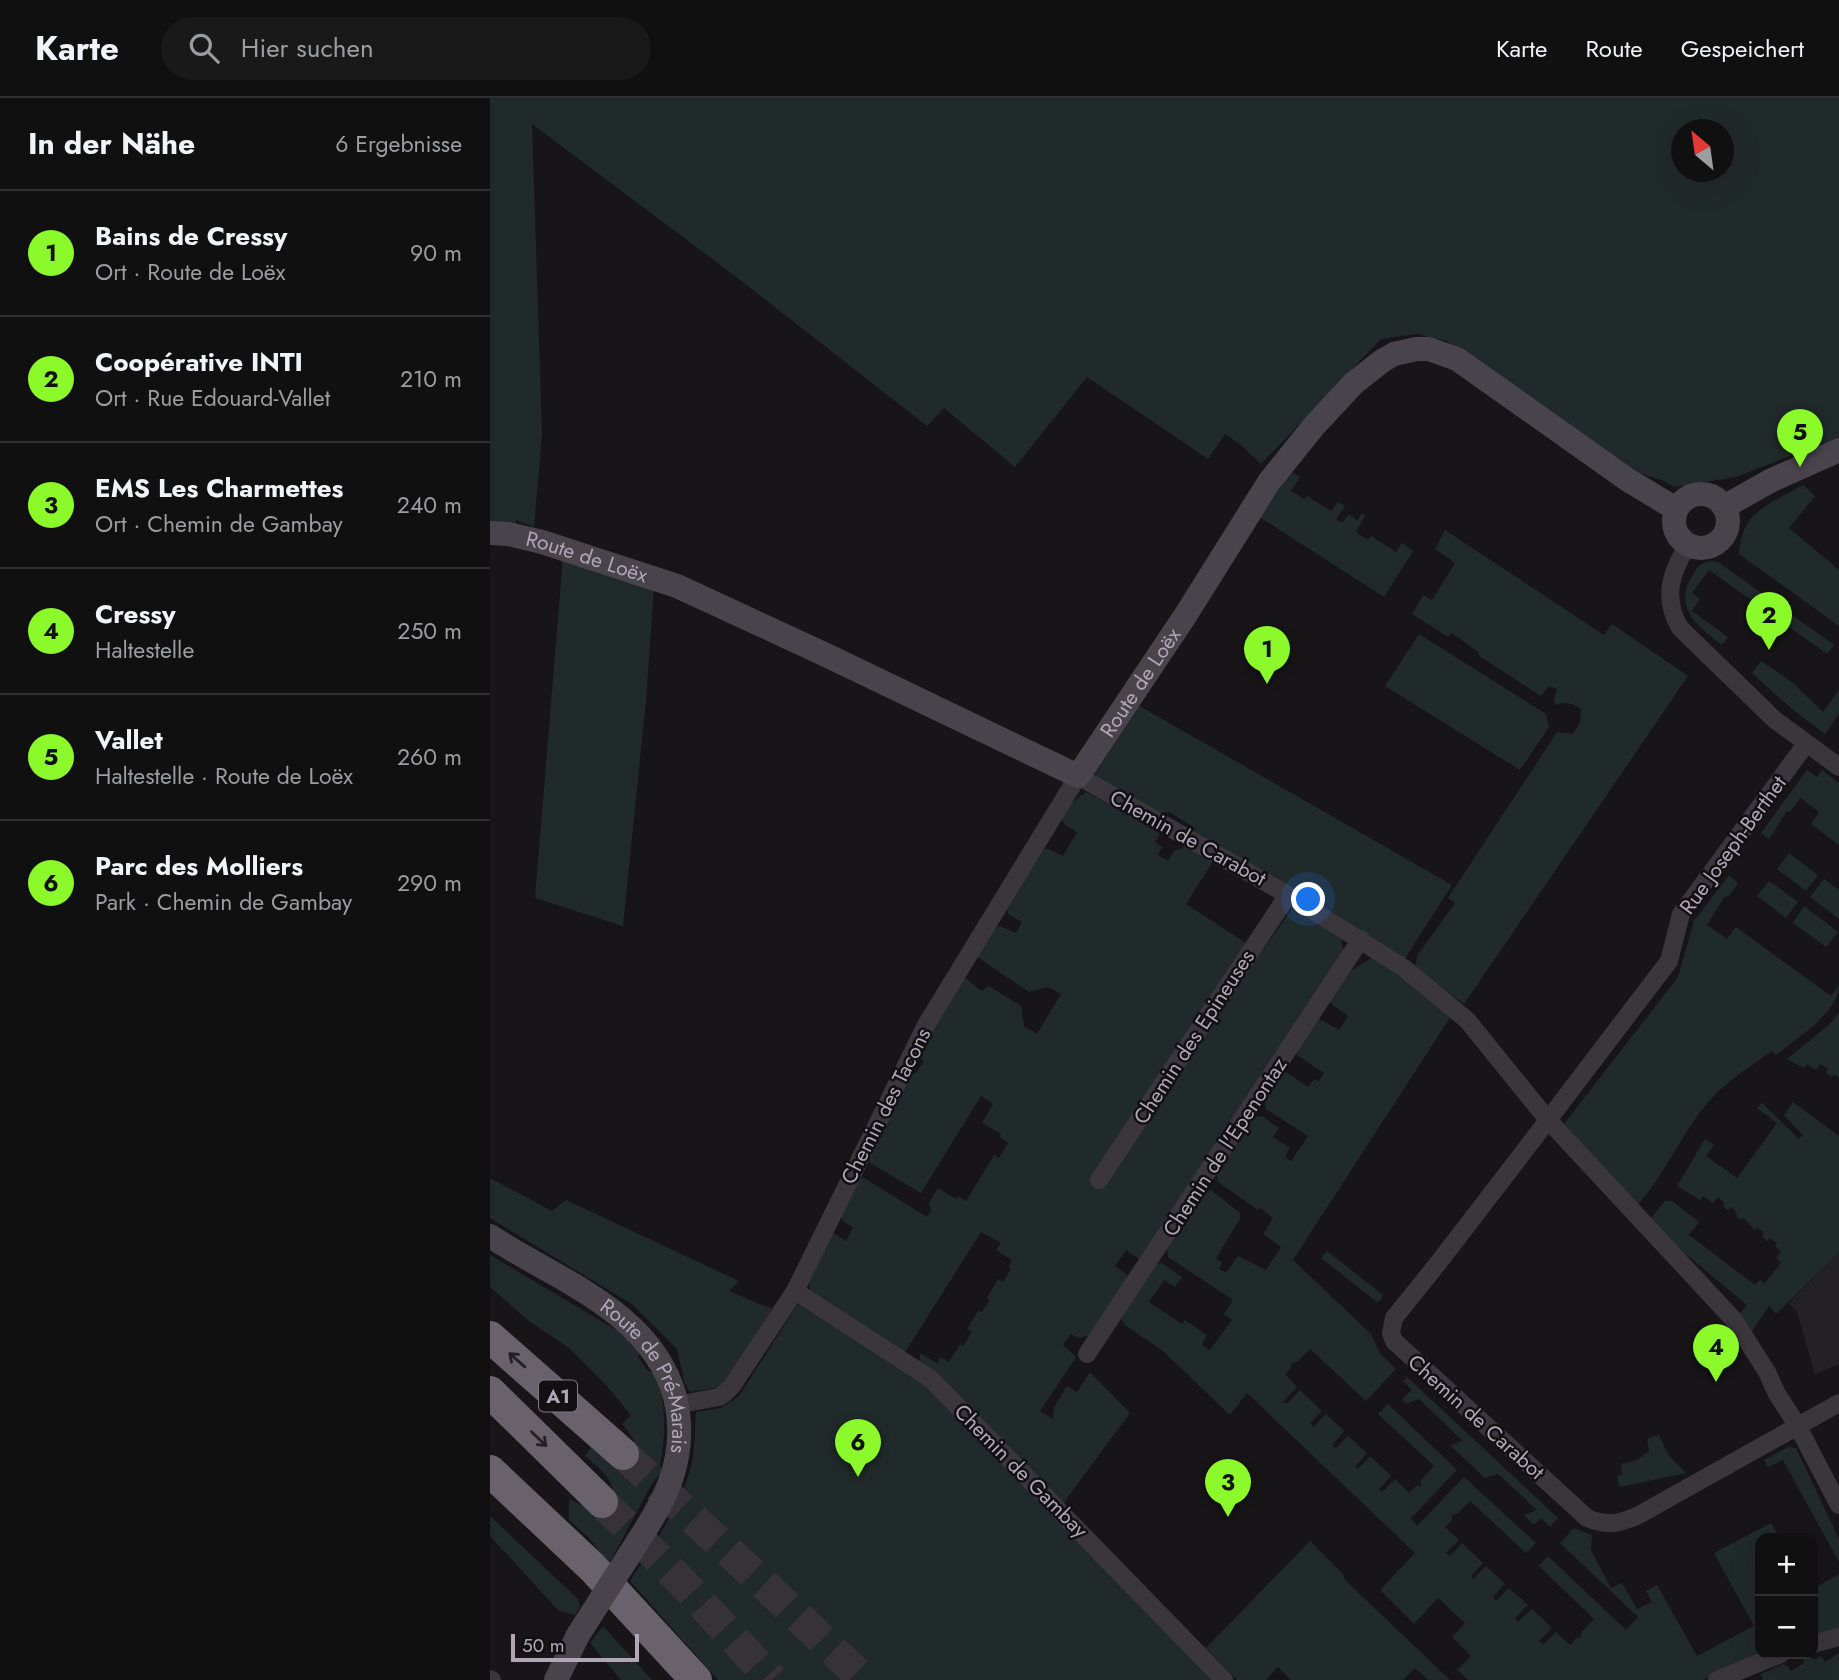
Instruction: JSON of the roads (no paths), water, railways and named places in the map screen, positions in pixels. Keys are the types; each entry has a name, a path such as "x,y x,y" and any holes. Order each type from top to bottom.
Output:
{"highway":[{"name":"A1","path":"490,1337 624,1454"},
{"name":"A1","path":"490,1392 602,1502"},
{"path":"490,1471 592,1567 696,1680"},
{"path":"490,1494 597,1596 674,1680"}],"street":[{"name":"Route de Loëx","path":"490,533 508,534 541,542 677,586 815,649 1078,776 1185,616 1285,459 1354,383 1382,360 1416,349 1429,349 1457,359 1629,480 1676,509"},
{"path":"1724,507 1839,450"},
{"path":"1696,494 1713,497 1724,507 1727,522 1722,537 1710,546 1700,548 1688,544 1682,540 1674,526 1676,509 1687,497 1696,494"},
{"path":"1688,544 1672,573 1668,589 1675,619 1687,636 1775,720 1839,767"},
{"name":"Rue Joseph-Berthet","path":"1548,1120 1669,961 1681,914 1806,744"},
{"name":"Chemin de Carabot","path":"1078,776 1361,939 1415,976 1467,1020 1548,1120 1734,1320 1767,1371 1839,1505"},
{"name":"Chemin des Tacons","path":"676,1405 719,1397 725,1393 795,1291 926,1025 1078,776"},
{"name":"Chemin des Epineuses","path":"1099,1180 1288,895"},
{"name":"Chemin de l'Epenontaz","path":"1087,1354 1361,939"},
{"name":"Chemin de Carabot","path":"1548,1120 1394,1318 1391,1333 1394,1341 1587,1518 1598,1523 1619,1524 1637,1516 1797,1425"},
{"name":"Route de Pré-Marais","path":"490,1236 592,1297 635,1329 661,1362 676,1405 679,1432 675,1465 663,1499 578,1635 556,1680"},
{"name":"Chemin de Gambay","path":"795,1291 930,1379 1224,1680"},
{"path":"1797,1425 1839,1403"},
{"path":"1818,1643 1839,1637"},
{"path":"1717,1680 1769,1659"}],"tunnel":[{"path":"623,1454 864,1680"},
{"path":"602,1502 680,1580 772,1680"}],"place":[{"name":"Vallet","path":"1800,467"},
{"name":"Coopérative INTI","path":"1769,650"},
{"name":"Bains de Cressy","path":"1267,684"},
{"name":"Cressy","path":"1716,1382"},
{"name":"Parc des Molliers","path":"858,1477"},
{"name":"EMS Les Charmettes","path":"1228,1517"}]}
